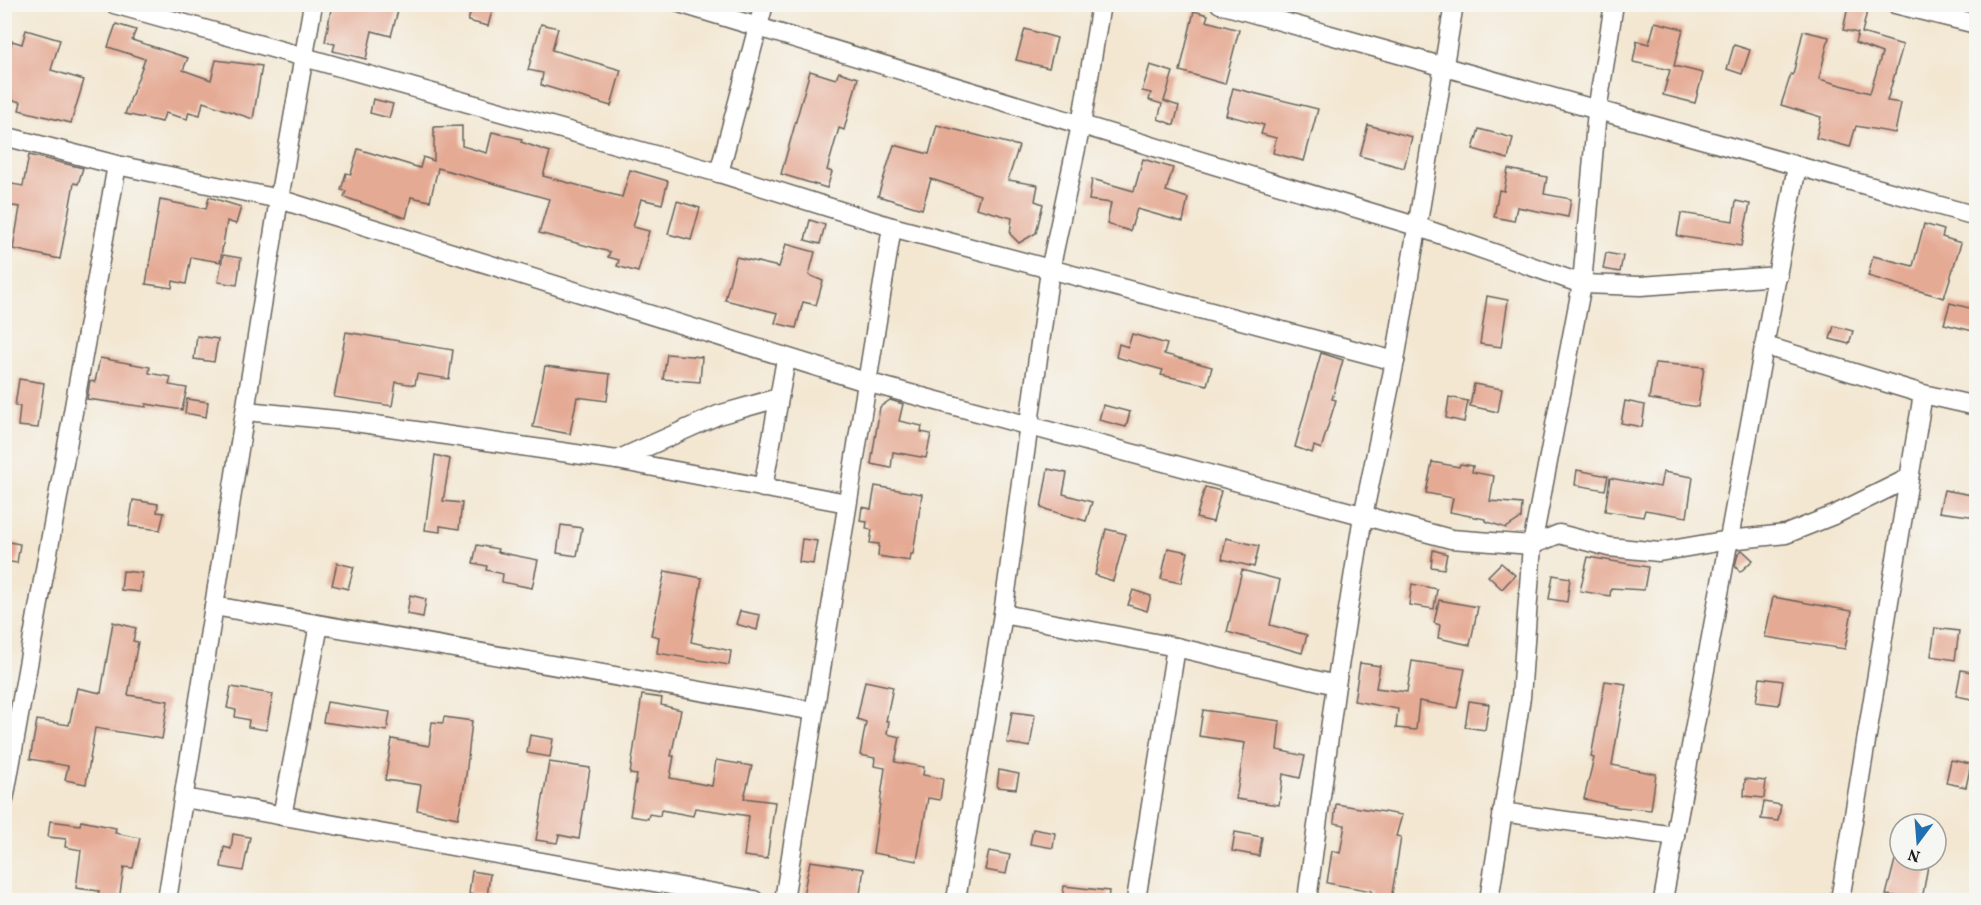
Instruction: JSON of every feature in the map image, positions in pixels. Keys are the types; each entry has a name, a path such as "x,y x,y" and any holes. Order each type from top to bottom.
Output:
{"street":[{"path":"114,4 719,173 892,227 1395,360"},
{"path":"167,900 279,199 313,4"},
{"path":"682,4 758,25 1419,227 1582,284 1641,286 1778,276"},
{"path":"719,173 764,4"},
{"path":"956,900 1003,614 1050,270 1081,125 1101,4"},
{"path":"1220,4 1271,10 1444,68 1977,216"},
{"path":"1307,900 1336,685 1363,516 1419,227 1454,4"},
{"path":"1489,900 1521,697 1532,545 1582,284 1597,111 1614,4"},
{"path":"1895,4 1976,24"},
{"path":"4,136 117,165 279,199 786,359 1451,539 1532,545 1559,534 1609,547 1659,552 1729,540 1786,534 1834,515 1909,478"},
{"path":"4,800 11,723 117,165"},
{"path":"1663,900 1766,346 1797,166"},
{"path":"784,900 892,227"},
{"path":"1766,346 1923,394 1977,406"},
{"path":"763,488 786,359"},
{"path":"1840,900 1923,394"},
{"path":"617,460 718,416 778,398"},
{"path":"246,411 355,422 617,460 847,503"},
{"path":"214,606 814,711"},
{"path":"1003,614 1176,647 1336,685"},
{"path":"282,816 319,625"},
{"path":"1136,900 1176,647"},
{"path":"184,798 754,900"},
{"path":"1502,812 1675,836"}],"building":[{"path":"332,4 399,7 391,36 372,31 366,59 333,51 335,44 325,42"},
{"path":"473,4 494,4 488,26 468,21"},
{"path":"1848,7 1867,11 1862,33 1903,45 1887,101 1901,103 1895,133 1856,126 1850,147 1816,138 1821,117 1781,105 1791,74 1793,75 1803,31 1829,37 1819,79 1870,93 1882,53 1855,43 1858,33 1843,30"},
{"path":"1194,11 1208,15 1206,21 1239,30 1225,84 1180,71"},
{"path":"1655,22 1683,29 1674,66 1703,73 1695,103 1663,95 1670,70 1633,62 1637,41 1649,44"},
{"path":"116,24 136,30 132,40 188,58 183,70 211,80 216,60 262,66 253,119 203,102 200,115 189,112 187,119 165,113 162,122 125,114 145,59 108,47"},
{"path":"541,24 558,28 552,50 621,70 611,106 541,85 543,73 528,70"},
{"path":"1025,29 1057,38 1049,68 1016,60"},
{"path":"26,30 60,40 51,70 84,80 71,123 19,110 21,102 4,98 4,66 12,41 22,44"},
{"path":"1734,45 1750,50 1742,74 1727,69"},
{"path":"1150,65 1173,72 1164,101 1179,106 1174,125 1158,119 1162,104 1149,100 1151,93 1142,91"},
{"path":"810,71 836,79 839,72 858,78 844,130 839,128 827,170 832,172 827,188 781,174"},
{"path":"1233,88 1318,109 1304,161 1273,153 1276,138 1261,134 1264,125 1226,115"},
{"path":"373,99 393,104 389,118 370,113"},
{"path":"937,125 1019,146 1008,180 1038,185 1035,201 1043,204 1036,233 1019,243 1010,234 1012,218 976,208 980,195 931,179 922,209 878,196 894,145 929,154"},
{"path":"1368,125 1412,137 1404,168 1360,156"},
{"path":"462,126 462,146 487,153 492,132 522,139 521,142 550,152 543,176 622,197 630,170 668,181 662,204 641,199 633,227 649,231 638,272 617,266 619,260 608,257 610,252 539,233 549,199 438,168 430,201 411,197 406,218 344,197 346,191 341,190 346,173 351,174 358,149 420,168 423,157 434,161 434,127"},
{"path":"1479,129 1513,138 1508,159 1473,149"},
{"path":"29,155 83,168 78,184 74,183 60,259 13,249 20,207 4,205 4,189 11,190 12,184 23,186"},
{"path":"1143,159 1173,168 1166,191 1188,198 1183,222 1137,209 1130,231 1107,224 1111,203 1089,200 1092,179 1134,191"},
{"path":"1508,169 1547,177 1544,194 1571,199 1568,217 1517,207 1514,221 1494,217 1499,190 1504,191"},
{"path":"209,197 241,207 236,224 227,221 220,262 191,257 186,284 173,281 172,288 146,284 160,200 206,209"},
{"path":"677,201 700,208 691,240 668,234"},
{"path":"1736,201 1750,204 1741,246 1677,236 1681,213 1733,221"},
{"path":"810,220 825,225 820,244 805,240"},
{"path":"1924,224 1944,230 1942,237 1961,243 1944,298 1868,276 1873,256 1913,266"},
{"path":"786,244 815,252 809,275 823,281 816,305 803,302 796,328 775,323 778,313 725,300 736,257 779,267"},
{"path":"1606,253 1623,256 1620,272 1603,269"},
{"path":"223,255 241,258 237,285 218,282"},
{"path":"1487,296 1508,300 1501,347 1480,344"},
{"path":"1950,303 1977,310 1977,332 1944,324"},
{"path":"1834,326 1853,331 1849,344 1830,339"},
{"path":"346,332 453,350 449,379 417,374 415,385 396,382 392,406 334,397"},
{"path":"1132,334 1167,344 1164,354 1212,367 1207,385 1161,375 1163,370 1116,357 1119,344 1128,347"},
{"path":"197,336 218,339 214,362 194,359"},
{"path":"1321,353 1343,360 1332,399 1336,400 1321,449 1314,446 1312,453 1295,447"},
{"path":"667,354 702,357 700,382 663,379"},
{"path":"100,358 150,367 149,373 171,377 169,385 187,388 182,410 146,404 146,407 87,399 90,381 95,382"},
{"path":"1655,363 1704,367 1698,407 1649,399"},
{"path":"545,366 610,374 607,401 577,397 570,434 533,427"},
{"path":"19,379 44,383 38,428 18,426 20,406 15,406"},
{"path":"1474,384 1502,389 1498,412 1470,406"},
{"path":"1449,397 1468,401 1464,422 1446,418"},
{"path":"187,399 208,402 206,417 185,413"},
{"path":"890,400 903,404 899,421 922,426 921,432 931,434 926,458 893,452 891,468 871,464 880,407"},
{"path":"1625,401 1645,405 1642,427 1621,423"},
{"path":"1103,405 1130,412 1126,427 1099,420"},
{"path":"435,455 450,459 443,501 462,503 459,529 440,526 440,532 425,530"},
{"path":"1432,462 1459,467 1460,464 1473,466 1472,472 1494,476 1490,501 1522,504 1521,518 1506,528 1485,521 1485,519 1450,512 1453,498 1426,493"},
{"path":"1048,469 1067,473 1063,494 1092,502 1086,521 1041,508"},
{"path":"1577,470 1608,476 1605,490 1575,485"},
{"path":"1663,472 1693,477 1687,517 1645,510 1643,517 1605,511 1610,478 1660,487"},
{"path":"875,486 922,494 910,561 878,556 879,544 870,543 872,530 866,529 867,522 860,521 862,507 871,509"},
{"path":"1205,487 1221,491 1213,522 1196,518"},
{"path":"1944,490 1977,496 1977,517 1939,512"},
{"path":"133,500 158,504 157,512 164,513 160,530 129,526"},
{"path":"561,525 582,528 577,556 557,553"},
{"path":"1106,529 1126,534 1113,581 1095,575"},
{"path":"1226,538 1259,546 1254,567 1222,559"},
{"path":"802,539 817,541 813,564 799,562"},
{"path":"4,541 20,544 17,563 4,561"},
{"path":"477,545 498,549 497,552 538,560 532,588 502,582 503,574 486,570 487,566 473,563"},
{"path":"1168,548 1188,552 1181,583 1161,579"},
{"path":"1433,550 1447,554 1444,569 1431,567"},
{"path":"1742,550 1753,560 1740,572 1735,566 1738,554"},
{"path":"1588,557 1648,567 1644,590 1611,588 1610,596 1580,591"},
{"path":"337,563 354,567 348,589 332,585"},
{"path":"1501,563 1515,575 1502,589 1488,576"},
{"path":"1242,570 1280,580 1270,625 1307,635 1302,653 1227,632"},
{"path":"123,571 142,573 140,592 121,590"},
{"path":"665,571 702,578 691,642 731,651 729,665 657,653 659,637 651,635"},
{"path":"1553,575 1570,578 1567,602 1549,599"},
{"path":"1412,584 1437,589 1434,609 1409,605"},
{"path":"1133,590 1151,596 1147,611 1128,605"},
{"path":"410,595 426,599 423,617 407,614"},
{"path":"1773,597 1852,611 1845,649 1765,637"},
{"path":"1439,600 1478,607 1470,645 1438,638 1440,625 1434,623"},
{"path":"740,611 760,615 757,630 736,624"},
{"path":"113,622 136,628 133,641 138,642 128,695 168,701 162,739 95,728 86,784 65,780 68,766 30,759 37,720 69,725 77,688 101,693"},
{"path":"1935,628 1959,631 1955,660 1931,656"},
{"path":"1412,661 1465,669 1457,708 1419,701 1416,730 1396,728 1398,709 1354,701 1360,663 1380,666 1376,688 1407,692"},
{"path":"1961,670 1977,673 1977,700 1956,696"},
{"path":"1760,678 1783,681 1779,705 1756,702"},
{"path":"865,681 893,687 886,721 889,721 887,734 900,737 895,762 924,767 923,775 943,779 940,800 928,798 917,861 873,853 885,768 874,766 875,758 860,755 866,722 857,719"},
{"path":"1605,681 1626,684 1612,765 1656,774 1651,810 1619,807 1584,799 1594,758 1591,757"},
{"path":"231,687 273,694 266,730 248,727 249,720 235,717 236,710 227,708"},
{"path":"642,695 662,698 661,705 681,710 671,756 674,756 670,778 712,786 716,760 752,766 744,798 775,802 767,859 744,856 749,816 695,808 693,816 661,810 660,816 649,814 648,819 630,816 637,775 630,774"},
{"path":"1469,701 1489,704 1485,730 1465,727"},
{"path":"327,702 390,712 387,731 323,722"},
{"path":"1203,710 1280,721 1277,750 1305,756 1300,778 1283,774 1279,805 1236,799 1245,743 1199,736"},
{"path":"1012,712 1035,715 1030,747 1007,743"},
{"path":"444,717 472,721 466,776 458,818 417,810 421,785 385,780 392,739 429,746 432,722 443,723"},
{"path":"530,735 553,739 550,757 527,753"},
{"path":"1951,760 1971,764 1966,787 1946,783"},
{"path":"549,762 590,768 579,839 559,835 557,843 536,840"},
{"path":"999,770 1019,774 1016,789 997,787"},
{"path":"1745,779 1766,781 1764,798 1744,796"},
{"path":"1764,802 1781,805 1778,821 1761,819"},
{"path":"1336,804 1402,815 1396,836 1401,837 1391,900 1371,900 1372,891 1327,883 1332,851 1340,853 1345,825 1334,823"},
{"path":"50,821 80,825 81,821 116,828 115,833 140,838 133,868 124,867 119,900 97,900 99,891 76,888 81,850 65,847 66,839 48,837"},
{"path":"1033,829 1055,833 1053,848 1030,844"},
{"path":"1235,832 1262,837 1259,856 1232,851"},
{"path":"233,834 250,837 243,871 221,867 224,847 231,849"},
{"path":"989,851 1010,855 1006,874 985,870"},
{"path":"810,861 864,869 859,900 802,900"},
{"path":"472,871 490,874 487,897 469,894"},
{"path":"1892,872 1927,872 1922,900 1886,895"},
{"path":"1064,886 1109,891 1108,900 1062,900"}]}
